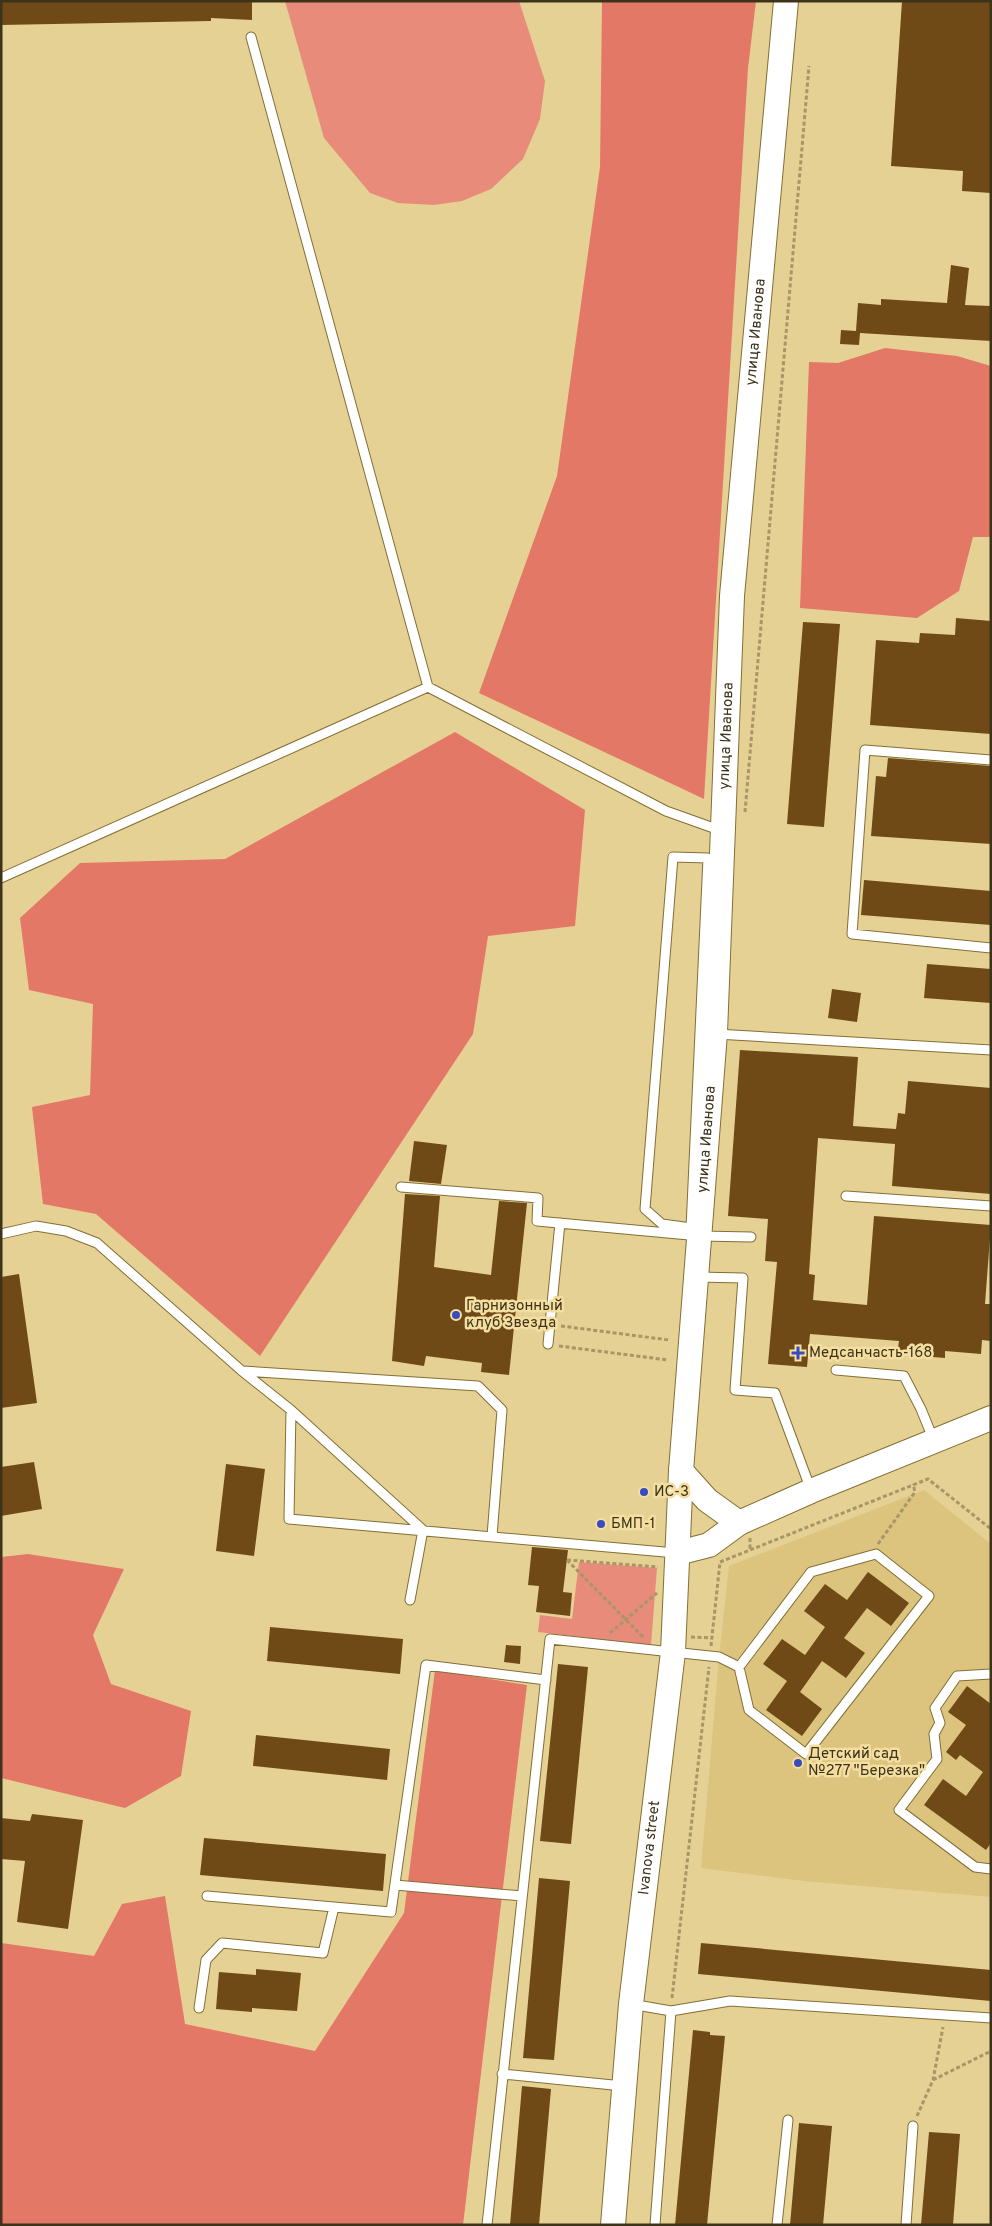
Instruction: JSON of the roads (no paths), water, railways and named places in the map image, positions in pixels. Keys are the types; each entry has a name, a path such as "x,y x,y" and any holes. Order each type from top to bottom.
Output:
{"main road":[{"name":"улица Иванова","path":"681,1471 715,1034 732,596 786,1"},
{"path":"671,1560 709,1545 739,1523 811,1491 991,1418"},
{"path":"681,1471 707,1500 739,1523"},
{"name":"Ivanova street","path":"612,2225 671,1560 681,1471"}],"lane":[{"path":"251,37 428,687 666,811 724,832"},
{"path":"1,878 428,687"},
{"path":"991,760 864,750 852,934 991,948"},
{"path":"673,857 708,858 691,1228 662,1224 644,1208 673,857"},
{"path":"715,1034 991,1050"},
{"path":"401,1187 538,1198 537,1220 700,1236 751,1237"},
{"path":"846,1196 991,1206"},
{"path":"548,1344 560,1222"},
{"path":"1,1234 36,1226 66,1232 97,1243 242,1371 291,1410 423,1530"},
{"path":"697,1277 743,1278 735,1390 775,1393 811,1491"},
{"path":"836,1370 904,1376 921,1409 934,1441"},
{"path":"242,1371 478,1386 502,1410 492,1536"},
{"path":"291,1410 289,1518 492,1536 671,1560"},
{"path":"410,1600 423,1530"},
{"path":"487,2225 550,1639 719,1657 739,1668 749,1710 806,1754 929,1596 876,1554 811,1572 739,1668"},
{"path":"207,1896 391,1912 426,1665 546,1680"},
{"path":"991,1674 957,1676 951,1684 935,1708 940,1722 934,1734 937,1759 899,1810 975,1867 991,1868"},
{"path":"395,1885 522,1896"},
{"path":"199,2008 206,1960 222,1943 323,1953 334,1907"},
{"path":"631,2004 671,2012 730,2001 991,2018"},
{"path":"655,2225 671,2012"},
{"path":"502,2074 624,2086"},
{"path":"776,2225 788,2120"},
{"path":"906,2225 913,2126"}],"place":[{"name":"Гарнизонный клуб Звезда","path":"456,1315"},
{"name":"Медсанчасть-168","path":"798,1353"},
{"name":"ИС-3","path":"644,1492"},
{"name":"БМП-1","path":"601,1524"},
{"name":"Детский сад №277 \"Березка\"","path":"798,1763"}]}
